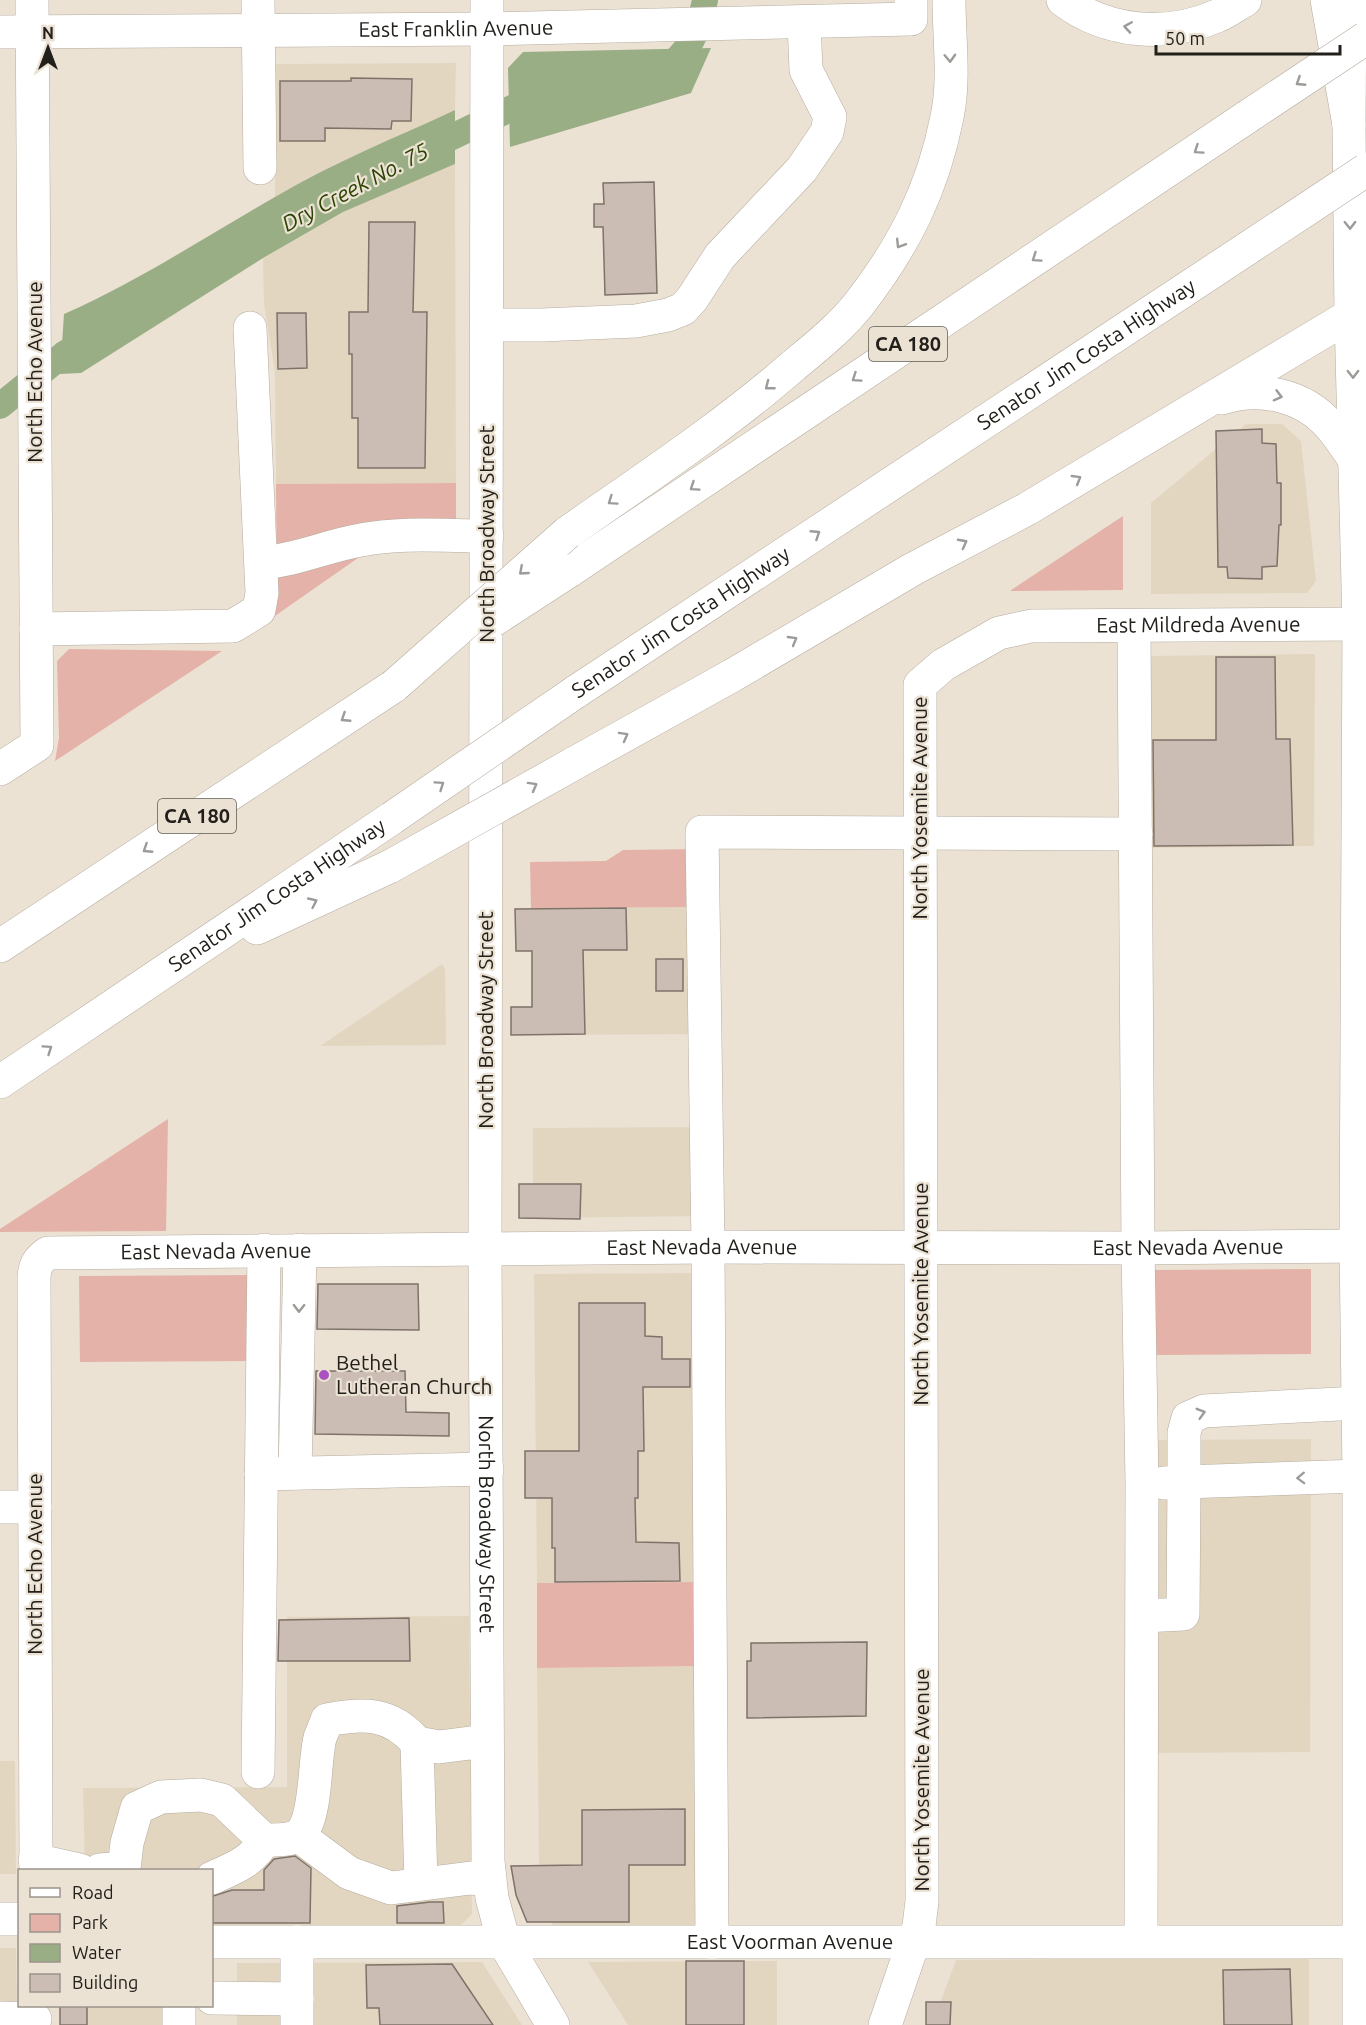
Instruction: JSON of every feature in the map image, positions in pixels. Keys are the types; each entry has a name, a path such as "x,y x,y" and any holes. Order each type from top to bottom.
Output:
{"main road":[{"name":"North Echo Avenue","path":"0,769 38,745 32,0"},
{"path":"394,686 567,533 731,417 828,336 858,305 903,240 930,180 948,117 951,91 949,0"},
{"path":"1063,0 1075,9 1102,22 1131,28 1158,30 1187,25 1217,16 1245,0"},
{"path":"1327,0 1349,125"},
{"path":"1350,0 1349,125 1359,311 1355,460 1363,624 1359,1403 1362,1942 1359,2025"},
{"name":"East Franklin Avenue","path":"0,32 33,32 258,15 675,17 715,24 804,22 911,10"},
{"path":"258,15 260,168"},
{"name":"North Broadway Street","path":"487,15 485,1248 489,1880 504,1942 553,2025"},
{"path":"487,325 636,321 668,315 683,309 720,256 802,169 827,132 830,117 806,70 804,22"},
{"name":"CA 180","path":"0,946 569,571 1366,38"},
{"name":"Senator Jim Costa Highway","path":"0,1082 574,693 1366,170"},
{"path":"165,971 391,866 733,675 913,569 1027,509 1359,311"},
{"path":"36,629 233,626 259,610 262,593 250,328"},
{"path":"1200,405 1227,396 1251,393 1272,393 1307,405 1329,424 1355,460"},
{"path":"261,563 286,561 359,540 387,536 487,536"},
{"name":"East Mildreda Avenue","path":"1031,626 1363,624"},
{"name":"North Yosemite Avenue","path":"885,2025 919,1926 922,1901 921,686 943,665 999,633 1031,626"},
{"path":"1134,626 1143,1616 1141,1941"},
{"path":"712,1942 708,1247 702,832 1136,834"},
{"name":"East Nevada Avenue","path":"40,1258 48,1253 58,1252 264,1250 1361,1246"},
{"path":"258,1772 264,1250"},
{"path":"295,1473 300,1250"},
{"name":"North Echo Avenue","path":"36,1865 34,1277 35,1267 40,1258"},
{"path":"1143,1616 1183,1614 1184,1433 1188,1418 1204,1411 1359,1403"},
{"path":"261,1474 487,1469"},
{"path":"1142,1483 1359,1476"},
{"path":"0,1507 35,1507"},
{"path":"118,1869 137,1808 161,1797 201,1795 222,1800 264,1840 299,1836 307,1826 318,1766 320,1738 327,1720 349,1716 374,1716 406,1730 417,1743 421,1883"},
{"path":"417,1743 439,1747 470,1743 487,1745"},
{"path":"299,1836 349,1873 391,1888 471,1878 489,1880"},
{"path":"213,1878 241,1864 258,1852 264,1840"},
{"path":"36,1865 71,1869"},
{"path":"0,1919 18,1919"},
{"name":"East Voorman Avenue","path":"213,1942 1362,1942"},
{"path":"213,1998 297,2012 297,1942"},
{"path":"179,2007 179,2025"},
{"path":"0,2018 35,2017"}],"shaded area":[{"path":"456,63 455,110 338,164 275,197 275,64"},
{"path":"455,164 456,483 276,484 275,372 264,304 263,258 343,212"},
{"path":"1246,424 1282,424 1301,441 1316,581 1307,593 1151,594 1151,503"},
{"path":"1315,654 1314,846 1149,848 1149,656"},
{"path":"703,907 703,1034 532,1035 531,908"},
{"path":"442,964 445,969 446,1045 320,1046"},
{"path":"703,1127 703,1216 533,1218 533,1128"},
{"path":"703,1273 704,1582 537,1583 534,1274"},
{"path":"1311,1439 1310,1752 1157,1753 1156,1440"},
{"path":"469,1616 472,1914 457,1929 213,1930 213,1869 85,1869 83,1788 287,1787 287,1617"},
{"path":"704,1666 705,1927 554,1928 541,1893 539,1864 537,1668"},
{"path":"0,1761 15,1761 16,1874 0,1874"},
{"path":"0,1948 16,1948 17,2025 0,2025"},
{"path":"1309,1957 1309,2025 932,2025 956,1960"},
{"path":"777,1961 777,2025 628,2025 588,1962"},
{"path":"482,1962 522,2025 237,2025 237,1963"},
{"path":"85,2007 170,2007 170,2025 85,2025"}],"green space":[{"path":"456,483 456,542 368,551 272,618 277,601 276,484"},
{"path":"1123,516 1123,590 1011,591 1011,590"},
{"path":"69,649 222,651 55,761 59,738 57,661"},
{"path":"702,849 703,907 531,908 530,862 606,861 623,850"},
{"path":"168,1119 166,1231 0,1232 0,1229"},
{"path":"1311,1269 1311,1354 1156,1355 1155,1270"},
{"path":"264,1275 264,1361 80,1362 79,1276"},
{"path":"704,1582 704,1666 537,1668 537,1583"}],"water":[{"path":"711,48 691,93 510,147 508,68 523,52"},
{"path":"455,110 455,164 343,212 263,258 81,373 60,374 64,314 144,273 319,173"}],"building":[{"path":"351,78 412,79 411,121 392,121 391,129 325,128 325,141 280,141 280,81 351,81"},
{"path":"654,182 657,293 605,295 603,227 594,227 594,204 604,204 603,183"},
{"path":"369,222 415,222 413,312 427,312 425,468 358,468 358,418 352,418 352,354 349,354 349,312 368,312"},
{"path":"277,313 306,313 307,368 278,369"},
{"path":"1262,429 1262,443 1276,444 1277,483 1281,483 1281,525 1279,525 1277,566 1262,567 1262,579 1228,578 1227,567 1218,567 1216,431"},
{"path":"1216,657 1275,657 1276,739 1290,739 1293,845 1154,846 1153,740 1216,740"},
{"path":"626,908 627,950 583,950 585,1034 511,1035 511,1007 532,1007 532,951 516,951 515,909"},
{"path":"656,959 683,959 683,991 656,991"},
{"path":"519,1184 581,1184 580,1219 519,1218"},
{"path":"318,1284 418,1284 419,1330 317,1329"},
{"path":"579,1303 645,1303 645,1336 662,1337 662,1359 690,1359 690,1387 643,1387 644,1451 638,1451 638,1498 635,1498 636,1542 679,1543 680,1581 555,1582 552,1498 525,1498 525,1451 579,1451"},
{"path":"316,1371 405,1371 406,1412 449,1413 449,1436 315,1434"},
{"path":"409,1618 410,1661 278,1661 279,1620"},
{"path":"867,1642 866,1716 747,1718 747,1661 751,1661 751,1643"},
{"path":"685,1809 685,1865 629,1865 629,1922 527,1922 516,1895 511,1866 582,1865 582,1810"},
{"path":"295,1856 311,1868 310,1923 213,1923 213,1896 232,1890 264,1890 264,1870 274,1859"},
{"path":"443,1902 444,1923 397,1923 397,1906"},
{"path":"686,1961 744,1961 744,2025 686,2025"},
{"path":"452,1964 493,2025 380,2025 379,2008 367,2008 366,1965"},
{"path":"1290,1969 1292,2025 1224,2025 1223,1970"},
{"path":"926,2002 951,2002 950,2025 926,2025"},
{"path":"60,2007 87,2007 87,2025 60,2025"}],"waterway":[{"name":"Dry Creek No. 75","path":"662,72 680,56 691,41 696,32 705,0"},
{"name":"Dry Creek No. 75","path":"423,151 539,95"},
{"name":"Dry Creek No. 75","path":"0,406 64,354 91,338"}],"place":[{"name":"Bethel Lutheran Church","path":"324,1375"}]}
